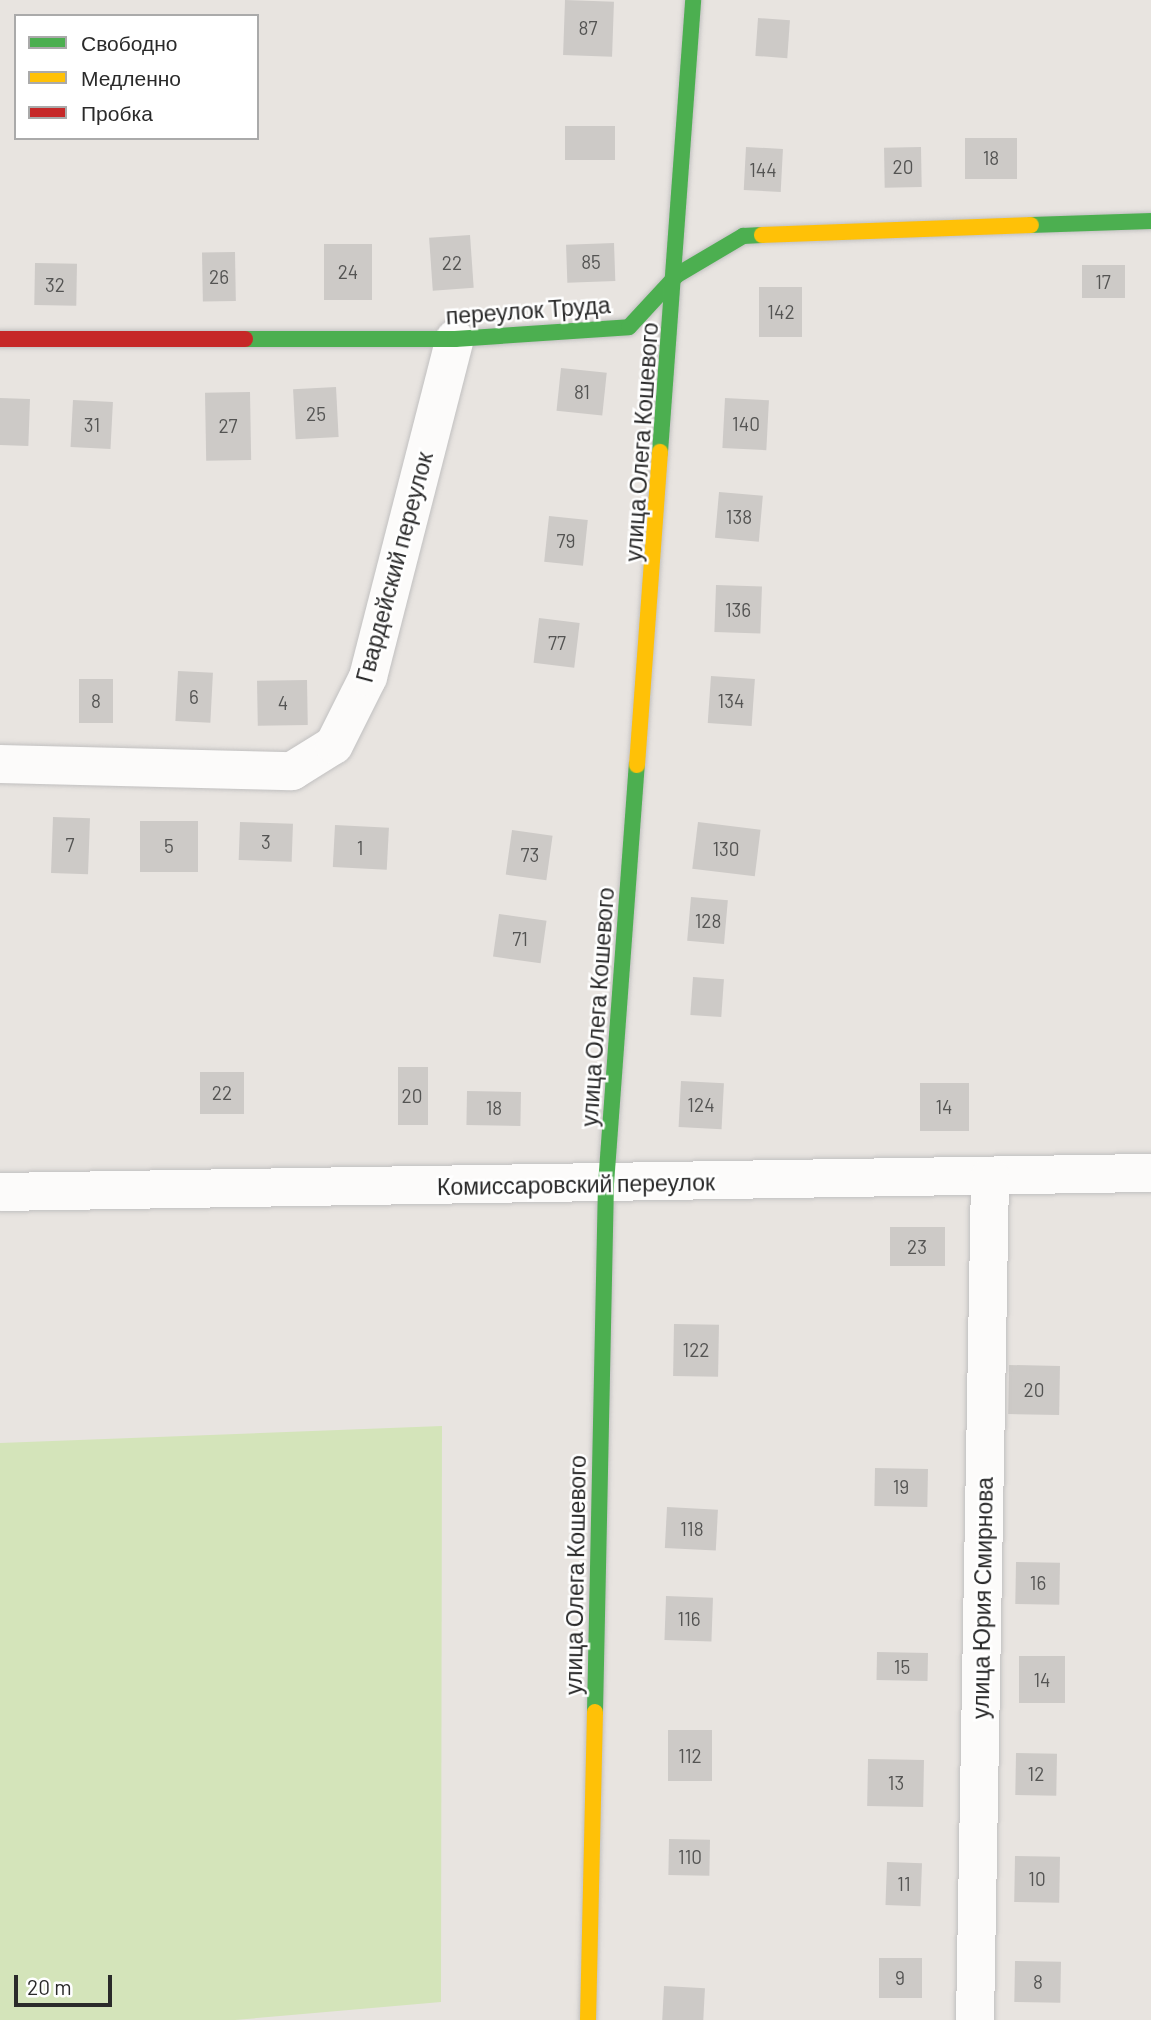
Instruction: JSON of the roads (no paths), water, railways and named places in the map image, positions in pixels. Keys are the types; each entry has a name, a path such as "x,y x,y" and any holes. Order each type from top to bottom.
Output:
{"street":[{"name":"улица Олега Кошевого","path":"588,2020 606,1184 677,275 693,0"},
{"name":"переулок Труда","path":"0,339 455,339 628,327 677,275 743,236 1151,221"},
{"name":"Гвардейский переулок","path":"0,764 292,771 334,745 368,677 455,339"},
{"name":"Комиссаровский переулок","path":"0,1192 1151,1173"},
{"name":"улица Юрия Смирнова","path":"975,2020 990,1176"}]}
